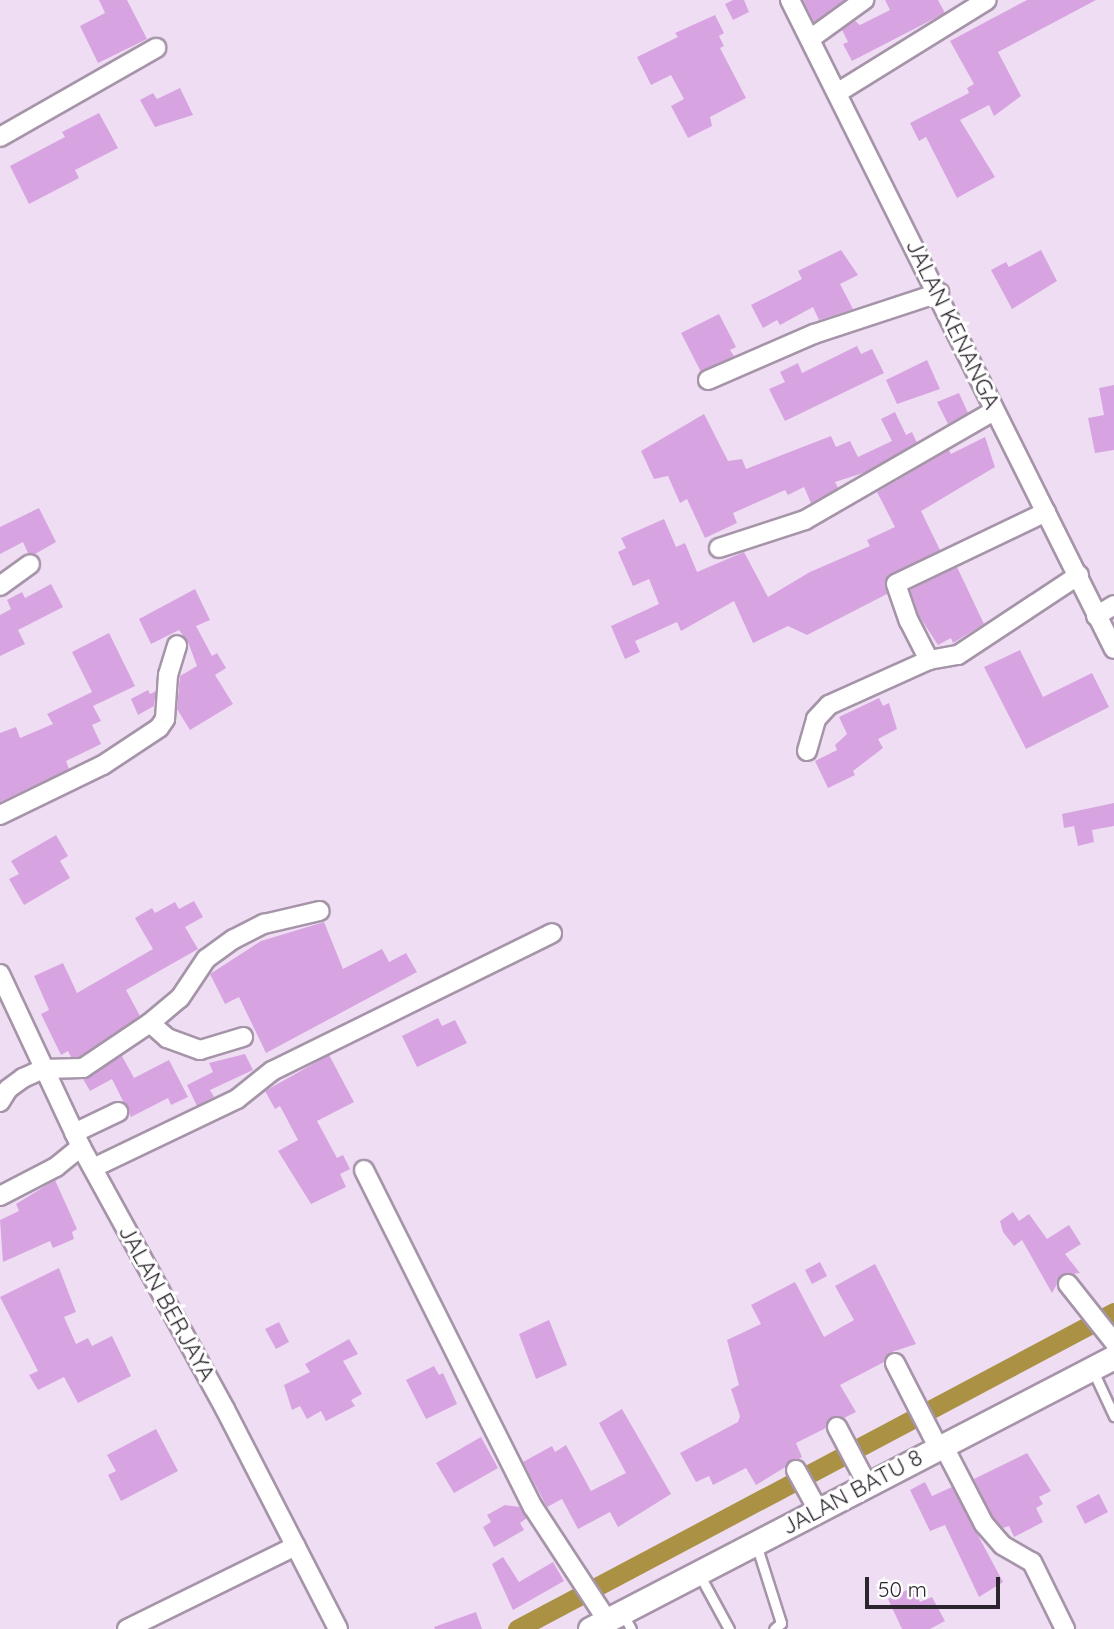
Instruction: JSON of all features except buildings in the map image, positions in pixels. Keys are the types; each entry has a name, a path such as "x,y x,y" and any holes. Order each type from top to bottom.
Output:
{"street":[{"name":"JALAN KENANGA","path":"790,0 939,293 993,411 1079,575 1096,616 1114,649"},
{"path":"810,39 864,0"},
{"path":"837,93 987,0"},
{"path":"0,137 156,48"},
{"path":"708,380 846,322 939,293"},
{"path":"719,548 805,520 993,411"},
{"path":"929,660 896,584 1046,512"},
{"path":"0,586 30,564"},
{"path":"807,751 816,719 829,705 929,660 958,655 1079,575"},
{"path":"1096,616 1114,605"},
{"path":"0,814 103,765 159,728 165,719 168,675 177,645"},
{"path":"0,1102 8,1089 43,1069 83,1068 119,1039 150,1023 180,998 206,959 234,939 264,924 320,911"},
{"path":"93,1168 237,1098 272,1071 552,933"},
{"name":"JALAN BERJAYA","path":"0,974 77,1140 338,1629"},
{"path":"150,1023 167,1038 200,1051 243,1037"},
{"path":"0,1196 56,1167 77,1140 118,1112"},
{"path":"364,1170 533,1507 594,1600 613,1623"},
{"path":"1068,1284 1113,1344"},
{"name":"JALAN BATU 8","path":"613,1623 698,1573 818,1510 863,1475 941,1446 1092,1369 1113,1344"},
{"path":"895,1363 984,1524 1002,1545 1032,1562 1065,1629"},
{"path":"837,1427 863,1475"},
{"path":"796,1470 818,1510"},
{"path":"127,1629 296,1546"}],"lane":[{"path":"1092,1369 1114,1416"},
{"path":"756,1543 781,1623 774,1629"},
{"path":"698,1573 729,1629"}],"waterway":[{"path":"517,1629 1114,1312"}]}
